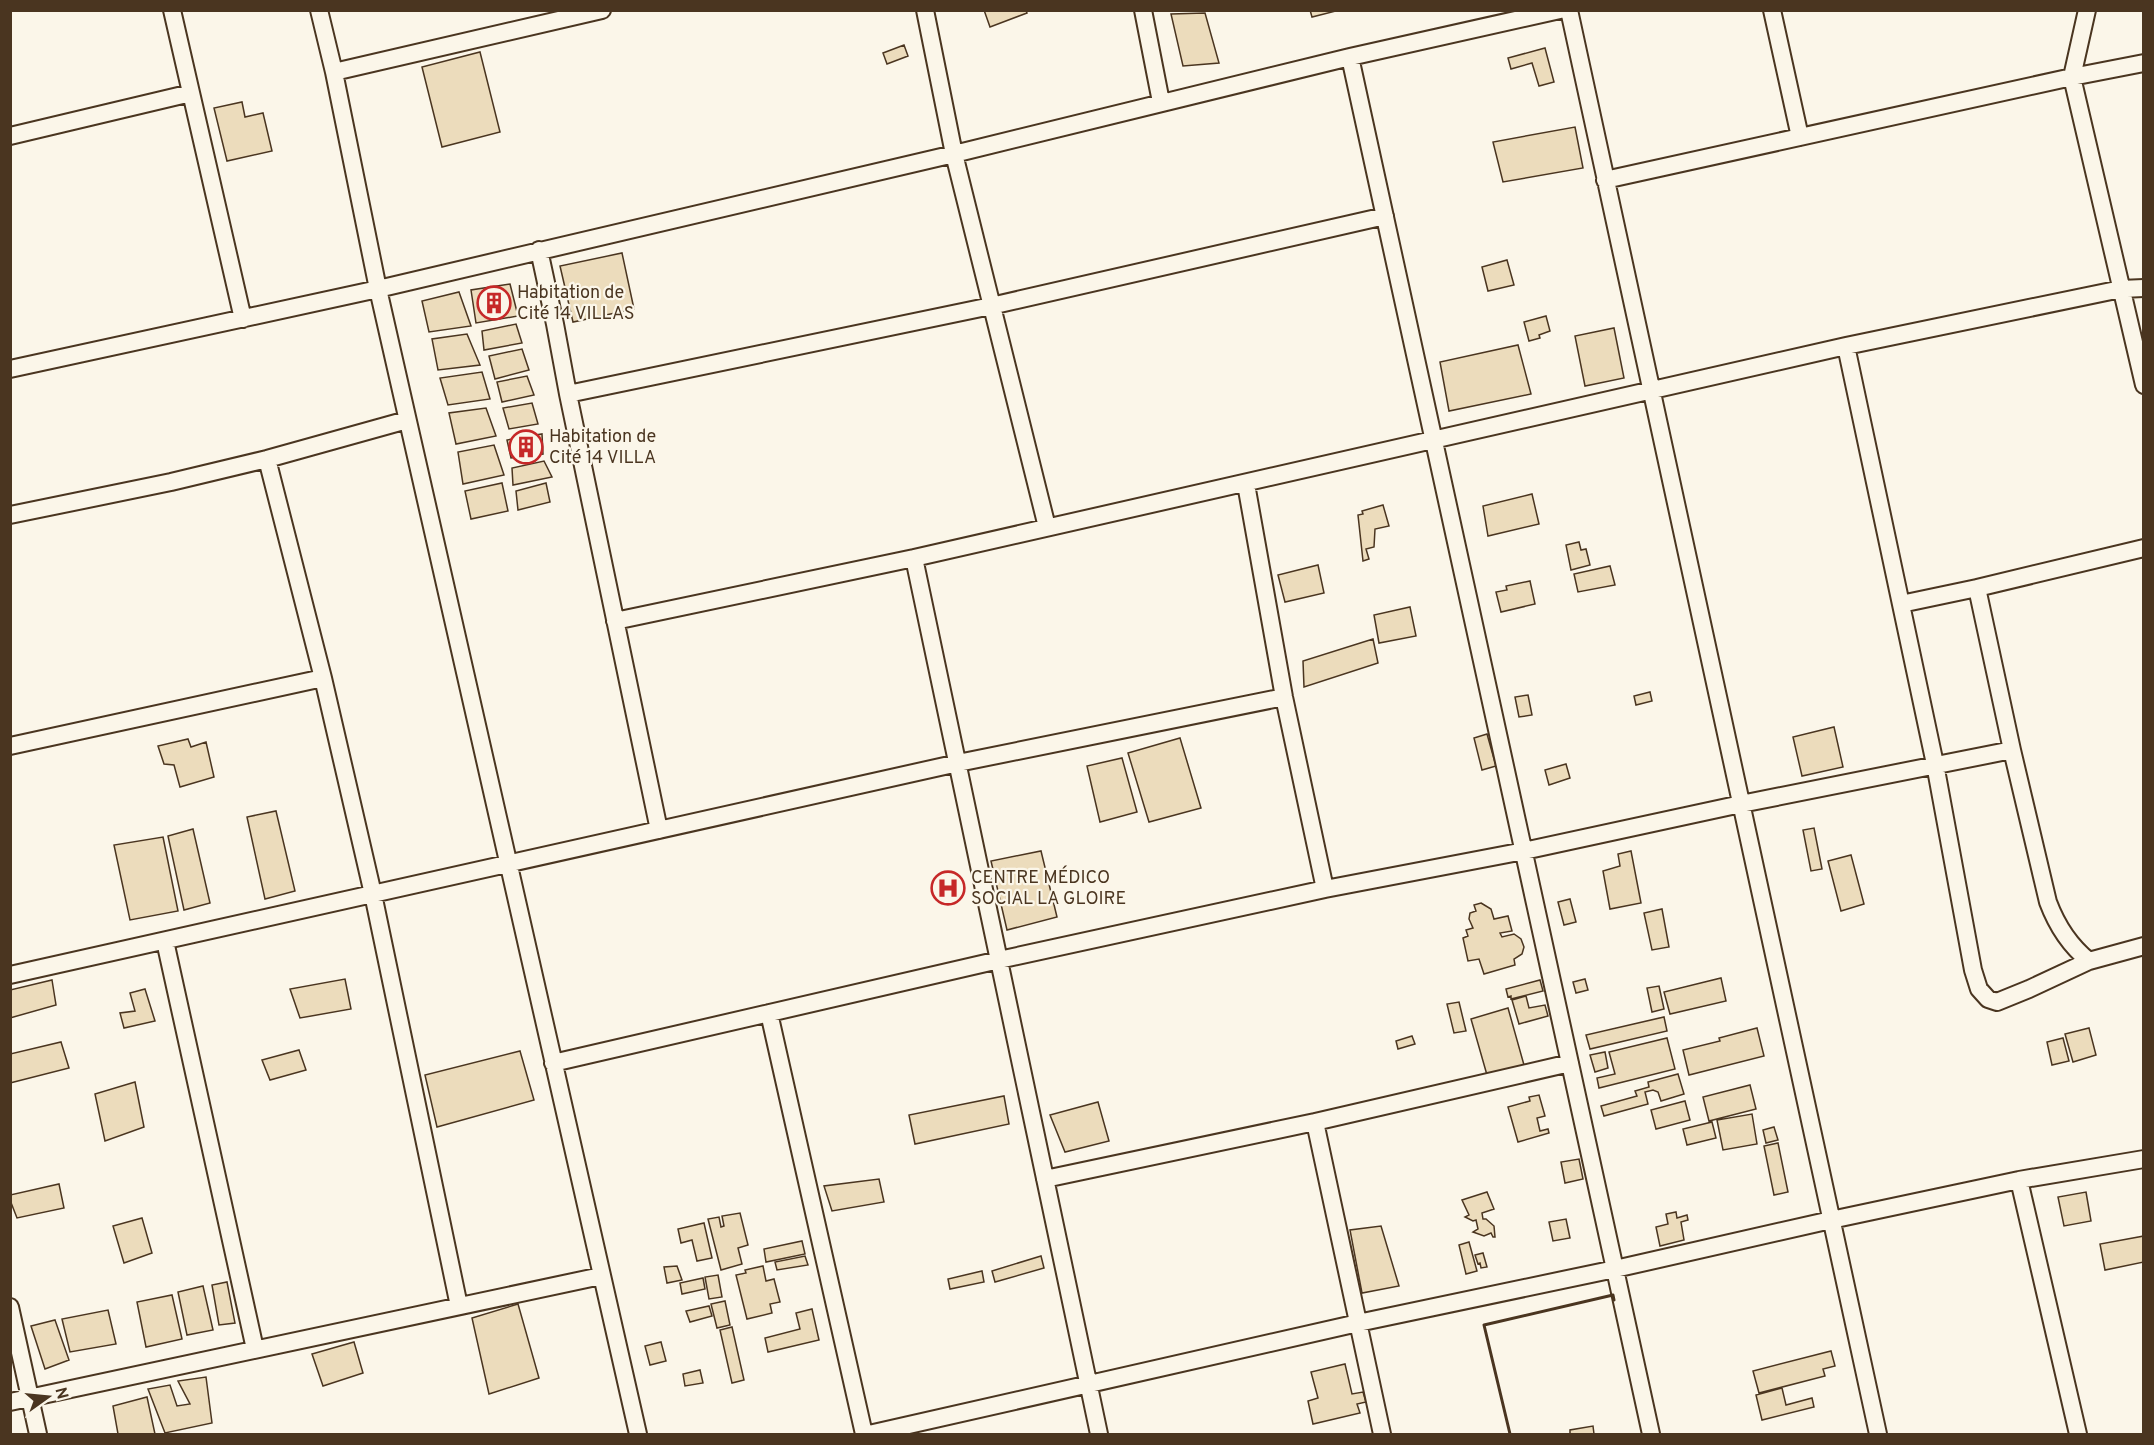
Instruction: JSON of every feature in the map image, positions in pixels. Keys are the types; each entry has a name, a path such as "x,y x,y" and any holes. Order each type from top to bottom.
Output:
{"street":[{"path":"172,10 243,319"},
{"path":"320,10 407,420 638,1434"},
{"path":"334,72 602,10"},
{"path":"925,10 954,154 1047,527"},
{"path":"1143,10 1161,102"},
{"path":"10,369 378,289 954,154 1350,57 1560,10"},
{"path":"1569,10 1878,1434"},
{"path":"1772,10 1800,137"},
{"path":"2087,10 2072,77 2144,385"},
{"path":"1350,57 1651,1434"},
{"path":"1605,180 2144,63"},
{"path":"10,136 191,93"},
{"path":"568,394 991,306 1385,216"},
{"path":"539,250 659,830"},
{"path":"615,621 914,558 1246,484 1846,346 2121,289 2144,288"},
{"path":"1846,346 1935,764 1973,970 1979,989 1988,999 1997,1002 2089,961 2144,946"},
{"path":"10,515 171,482 267,459 407,420"},
{"path":"267,459 323,678 373,894 459,1306"},
{"path":"1246,484 1284,697 1325,889"},
{"path":"1901,604 2144,548"},
{"path":"914,558 1099,1434"},
{"path":"1977,588 2048,902 2057,925 2075,951 2089,961"},
{"path":"10,746 323,678"},
{"path":"10,975 957,763 1284,697"},
{"path":"553,1063 999,960 1325,889 1524,851 1741,804 2012,750"},
{"path":"165,941 255,1349"},
{"path":"769,1013 864,1434"},
{"path":"1045,1179 1315,1122 1570,1063"},
{"path":"1315,1122 1382,1434"},
{"path":"869,1434 1358,1323 1615,1269 1831,1220 2019,1180 2144,1160"},
{"path":"2019,1180 2078,1434"},
{"path":"10,1401 602,1276"},
{"path":"10,1307 38,1434"}],"building":[{"path":"984,10 1026,10 1027,13 990,27"},
{"path":"1310,10 1336,10 1336,11 1312,17"},
{"path":"1205,13 1219,63 1183,66 1171,14"},
{"path":"904,45 908,56 887,64 883,53"},
{"path":"1545,48 1554,82 1539,86 1532,63 1511,69 1508,58"},
{"path":"480,52 500,132 442,147 422,67"},
{"path":"242,102 245,117 263,113 272,151 227,161 214,108"},
{"path":"1575,127 1583,168 1503,182 1493,142"},
{"path":"622,253 634,309 573,322 560,266"},
{"path":"1507,260 1514,285 1488,291 1482,267"},
{"name":"Habitation de Cité 14 VILLAS","path":"510,284 518,316 476,323 471,290"},
{"name":"Habitation de Cité 14 VILLAS","path":"459,292 471,326 429,332 422,301"},
{"path":"1546,316 1550,331 1539,335 1540,338 1529,341 1524,322"},
{"name":"Habitation de Cité 14 VILLAS","path":"516,324 522,343 484,350 482,331"},
{"path":"1614,328 1624,378 1585,386 1575,336"},
{"name":"Habitation de Cité 14 VILLAS","path":"467,334 480,365 438,370 432,339"},
{"path":"1518,345 1531,394 1449,411 1440,362"},
{"name":"Habitation de Cité 14 VILLAS","path":"522,349 529,370 495,379 489,356"},
{"path":"482,372 490,399 448,405 440,378"},
{"name":"Habitation de Cité 14 VILLAS","path":"527,376 534,395 502,402 497,382"},
{"path":"532,403 538,424 509,429 503,408"},
{"path":"486,408 496,436 456,444 449,413"},
{"name":"Habitation de Cité 14 VILLA","path":"542,434 543,454 511,458 507,440"},
{"path":"494,445 504,475 463,484 458,452"},
{"path":"544,461 552,477 513,485 512,468"},
{"path":"502,483 508,511 471,519 465,491"},
{"path":"546,483 550,502 518,510 516,491"},
{"path":"1532,494 1539,524 1488,536 1483,506"},
{"path":"1383,505 1389,526 1375,529 1374,547 1366,549 1369,559 1363,561 1358,515 1363,514 1362,511"},
{"path":"1579,542 1581,550 1586,549 1590,565 1571,570 1566,545"},
{"path":"1318,565 1324,593 1285,602 1278,575"},
{"path":"1610,566 1615,585 1578,592 1574,574"},
{"path":"1530,581 1535,604 1501,612 1496,592 1507,590 1506,586"},
{"path":"1410,607 1416,636 1379,643 1374,615"},
{"path":"1373,639 1378,663 1304,687 1303,661"},
{"path":"1650,692 1652,701 1636,705 1634,696"},
{"path":"1528,695 1532,715 1519,717 1515,697"},
{"path":"1834,727 1843,767 1802,776 1793,737"},
{"path":"1487,734 1496,766 1482,770 1474,738"},
{"path":"1180,738 1201,808 1149,822 1128,753"},
{"path":"188,739 191,747 206,742 214,777 180,787 174,765 164,764 158,746"},
{"path":"1122,758 1137,812 1100,822 1087,766"},
{"path":"1566,764 1570,778 1549,785 1545,770"},
{"path":"276,811 295,891 265,899 247,817"},
{"path":"1814,828 1822,869 1811,871 1803,830"},
{"path":"193,829 210,903 184,910 168,836"},
{"path":"163,837 178,911 130,920 114,845"},
{"path":"1041,851 1057,917 1007,930 991,861"},
{"path":"1631,851 1641,903 1610,909 1603,871 1620,866 1618,854"},
{"path":"1851,855 1864,904 1841,911 1828,861"},
{"path":"1570,899 1576,922 1564,925 1558,902"},
{"path":"1481,903 1491,909 1494,919 1508,916 1512,931 1500,933 1502,937 1514,934 1521,939 1524,947 1522,954 1514,959 1515,965 1484,974 1479,959 1468,961 1463,938 1468,936 1466,930 1473,928 1469,919 1470,913 1476,911 1474,905"},
{"path":"1662,909 1669,947 1652,950 1644,913"},
{"path":"1721,978 1726,1001 1670,1014 1664,992"},
{"path":"345,979 351,1009 300,1018 290,989"},
{"path":"1585,979 1588,990 1576,993 1573,982"},
{"path":"52,980 56,1005 10,1018 10,990"},
{"path":"1540,980 1543,991 1511,999 1511,996 1508,997 1506,989"},
{"path":"1659,986 1664,1009 1652,1012 1647,988"},
{"path":"145,989 155,1021 124,1028 120,1013 135,1011 130,993"},
{"path":"1526,996 1529,1008 1545,1005 1548,1016 1519,1024 1512,1000"},
{"path":"1459,1002 1466,1031 1454,1033 1447,1004"},
{"path":"1508,1008 1524,1065 1487,1075 1471,1019"},
{"path":"1664,1017 1667,1031 1590,1049 1586,1035"},
{"path":"1757,1028 1764,1056 1689,1075 1683,1050 1720,1041 1719,1038"},
{"path":"2089,1028 2096,1055 2073,1062 2065,1034"},
{"path":"1412,1036 1415,1044 1398,1049 1396,1041"},
{"path":"1667,1038 1675,1069 1599,1088 1597,1078 1615,1074 1609,1052"},
{"path":"2063,1038 2069,1061 2052,1065 2047,1042"},
{"path":"61,1042 69,1068 10,1083 10,1054"},
{"path":"299,1050 306,1070 270,1080 262,1060"},
{"path":"520,1051 534,1100 437,1127 425,1075"},
{"path":"1605,1052 1608,1068 1595,1072 1590,1055"},
{"path":"1678,1074 1684,1094 1661,1101 1658,1092 1653,1090 1645,1092 1648,1104 1604,1116 1601,1106 1637,1096 1635,1091 1649,1087 1648,1082"},
{"path":"135,1082 144,1127 105,1141 95,1094"},
{"path":"1750,1085 1756,1109 1709,1121 1703,1097"},
{"path":"1539,1095 1545,1116 1537,1118 1540,1131 1548,1129 1549,1133 1518,1142 1508,1107 1530,1101 1529,1097"},
{"path":"1004,1096 1009,1124 915,1144 909,1115"},
{"path":"1685,1101 1690,1120 1656,1129 1651,1110"},
{"path":"1098,1102 1109,1141 1065,1152 1050,1115"},
{"path":"1752,1114 1757,1144 1723,1150 1717,1120"},
{"path":"1712,1122 1716,1138 1687,1145 1683,1129"},
{"path":"1774,1127 1778,1140 1766,1143 1763,1130"},
{"path":"1778,1143 1788,1192 1774,1195 1764,1146"},
{"path":"1579,1159 1583,1179 1565,1183 1561,1162"},
{"path":"879,1179 884,1202 832,1211 824,1186"},
{"path":"59,1184 64,1208 17,1218 10,1195"},
{"path":"1487,1192 1494,1209 1482,1213 1483,1219 1494,1226 1495,1237 1491,1233 1484,1236 1473,1232 1478,1229 1476,1220 1465,1217 1469,1215 1462,1200"},
{"path":"2086,1192 2091,1221 2064,1226 2058,1197"},
{"path":"1676,1212 1677,1218 1687,1215 1688,1220 1681,1222 1684,1240 1660,1246 1656,1227 1668,1224 1666,1214"},
{"path":"740,1213 748,1245 738,1248 742,1264 721,1270 708,1219 719,1217 721,1227 724,1226 722,1216"},
{"path":"142,1218 152,1253 124,1263 113,1226"},
{"path":"1566,1219 1570,1238 1553,1241 1549,1222"},
{"path":"704,1223 712,1258 697,1261 692,1240 681,1243 678,1229"},
{"path":"1381,1226 1399,1286 1362,1293 1350,1230"},
{"path":"2144,1236 2144,1262 2105,1270 2100,1244"},
{"path":"802,1241 805,1254 766,1262 764,1249"},
{"path":"1469,1242 1477,1271 1466,1274 1459,1245"},
{"path":"1483,1253 1487,1267 1481,1268 1475,1255"},
{"path":"805,1256 808,1265 777,1270 775,1262"},
{"path":"1041,1256 1044,1268 995,1282 992,1271"},
{"path":"677,1266 682,1280 667,1283 664,1267"},
{"path":"763,1266 766,1281 774,1279 780,1302 770,1304 772,1313 747,1319 736,1275 746,1273 745,1270"},
{"path":"982,1271 984,1282 950,1289 948,1279"},
{"path":"718,1275 722,1297 709,1299 705,1277"},
{"path":"703,1278 705,1289 682,1294 680,1283"},
{"path":"227,1282 235,1323 219,1325 212,1285"},
{"path":"203,1286 213,1330 187,1335 178,1292"},
{"path":"172,1295 182,1339 146,1347 137,1302"},
{"path":"725,1301 730,1325 717,1328 711,1304"},
{"path":"518,1304 539,1378 489,1394 472,1318"},
{"path":"709,1306 712,1316 690,1322 686,1311"},
{"path":"812,1309 819,1340 768,1352 765,1338 800,1329 796,1313"},
{"path":"108,1310 116,1344 70,1352 62,1319"},
{"path":"55,1320 69,1360 45,1369 31,1326"},
{"path":"732,1327 744,1380 732,1383 720,1330"},
{"path":"354,1342 363,1373 323,1386 312,1354"},
{"path":"661,1342 666,1361 650,1365 645,1346"},
{"path":"1831,1351 1835,1366 1823,1369 1825,1376 1759,1393 1753,1371"},
{"path":"1345,1364 1352,1394 1363,1392 1366,1402 1357,1404 1360,1413 1313,1424 1308,1401 1318,1398 1311,1372"},
{"path":"700,1370 703,1383 685,1386 683,1374"},
{"path":"206,1377 212,1423 165,1433 148,1389 170,1385 177,1406 190,1404 178,1381"},
{"path":"1782,1388 1786,1405 1812,1398 1814,1407 1762,1420 1756,1395"},
{"path":"147,1397 155,1434 118,1434 113,1406"},
{"path":"1593,1426 1594,1434 1570,1434 1570,1430"}],"wall":[{"path":"1510,1434 1484,1325 1613,1295 1614,1300"}],"place":[{"name":"Habitation de Cité 14 VILLAS","path":"494,303"},
{"name":"Habitation de Cité 14 VILLA","path":"526,447"},
{"name":"CENTRE MÉDICO SOCIAL LA GLOIRE","path":"948,888"}]}
